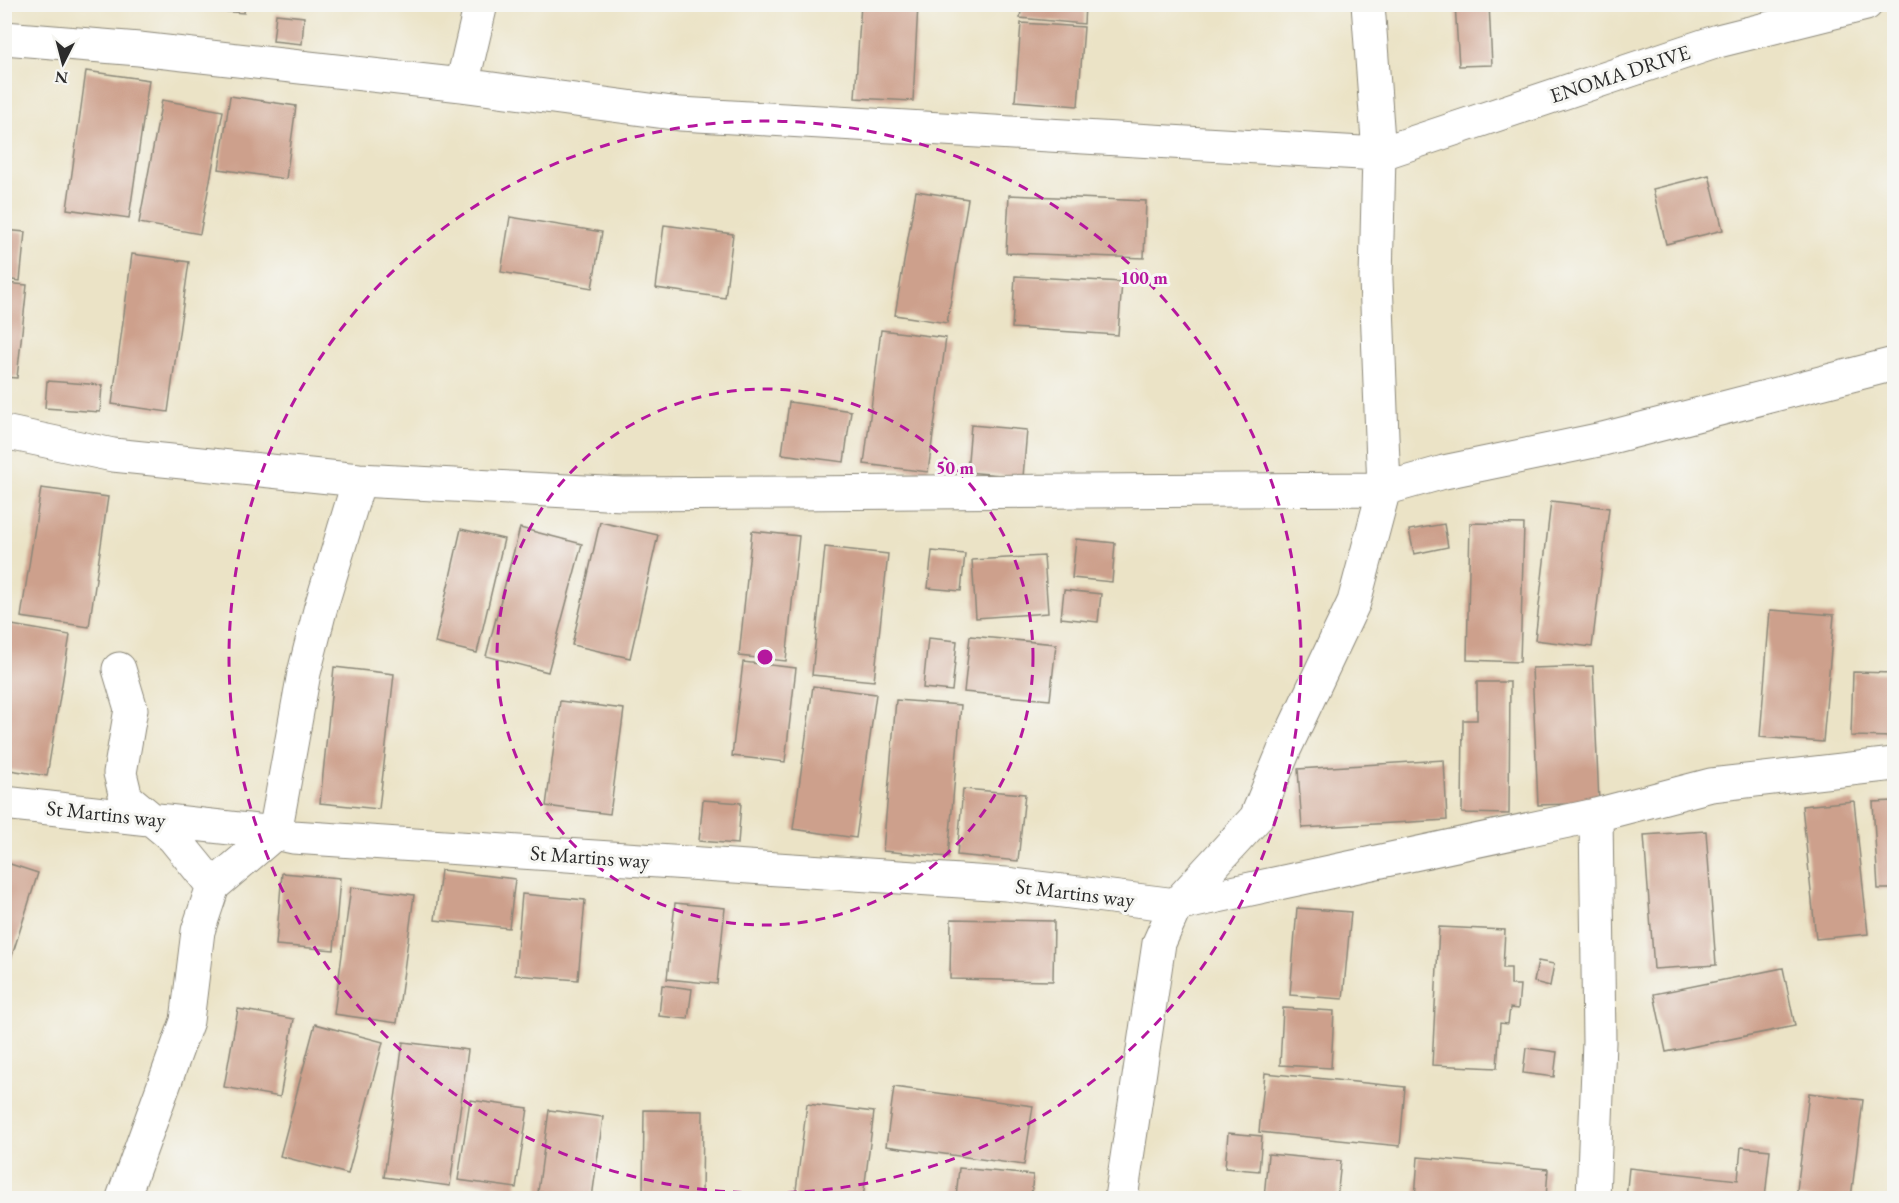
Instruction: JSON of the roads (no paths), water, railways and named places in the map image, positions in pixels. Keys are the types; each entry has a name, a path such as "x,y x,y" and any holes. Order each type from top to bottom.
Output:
{"street":[{"path":"462,84 481,4"},
{"path":"1121,1198 1160,943 1176,905 1256,818 1285,748 1354,602 1384,489 1376,279 1378,154 1368,4"},
{"name":"ENOMA DRIVE","path":"1378,154 1718,41 1866,4"},
{"path":"4,38 139,49 462,84 680,114 1378,154"},
{"path":"4,432 113,455 359,480 623,494 1384,489 1444,472 1604,439 1894,364"},
{"path":"123,1198 187,1021 198,931 213,886 275,833 304,673 320,610 359,480"},
{"path":"119,669 131,709 120,773 126,798 173,837 213,886"},
{"name":"St Martins way","path":"4,803 275,833 293,837 1006,884 1176,905 1596,815 1711,785 1894,764"},
{"path":"1593,1198 1599,1041 1596,815"}]}
